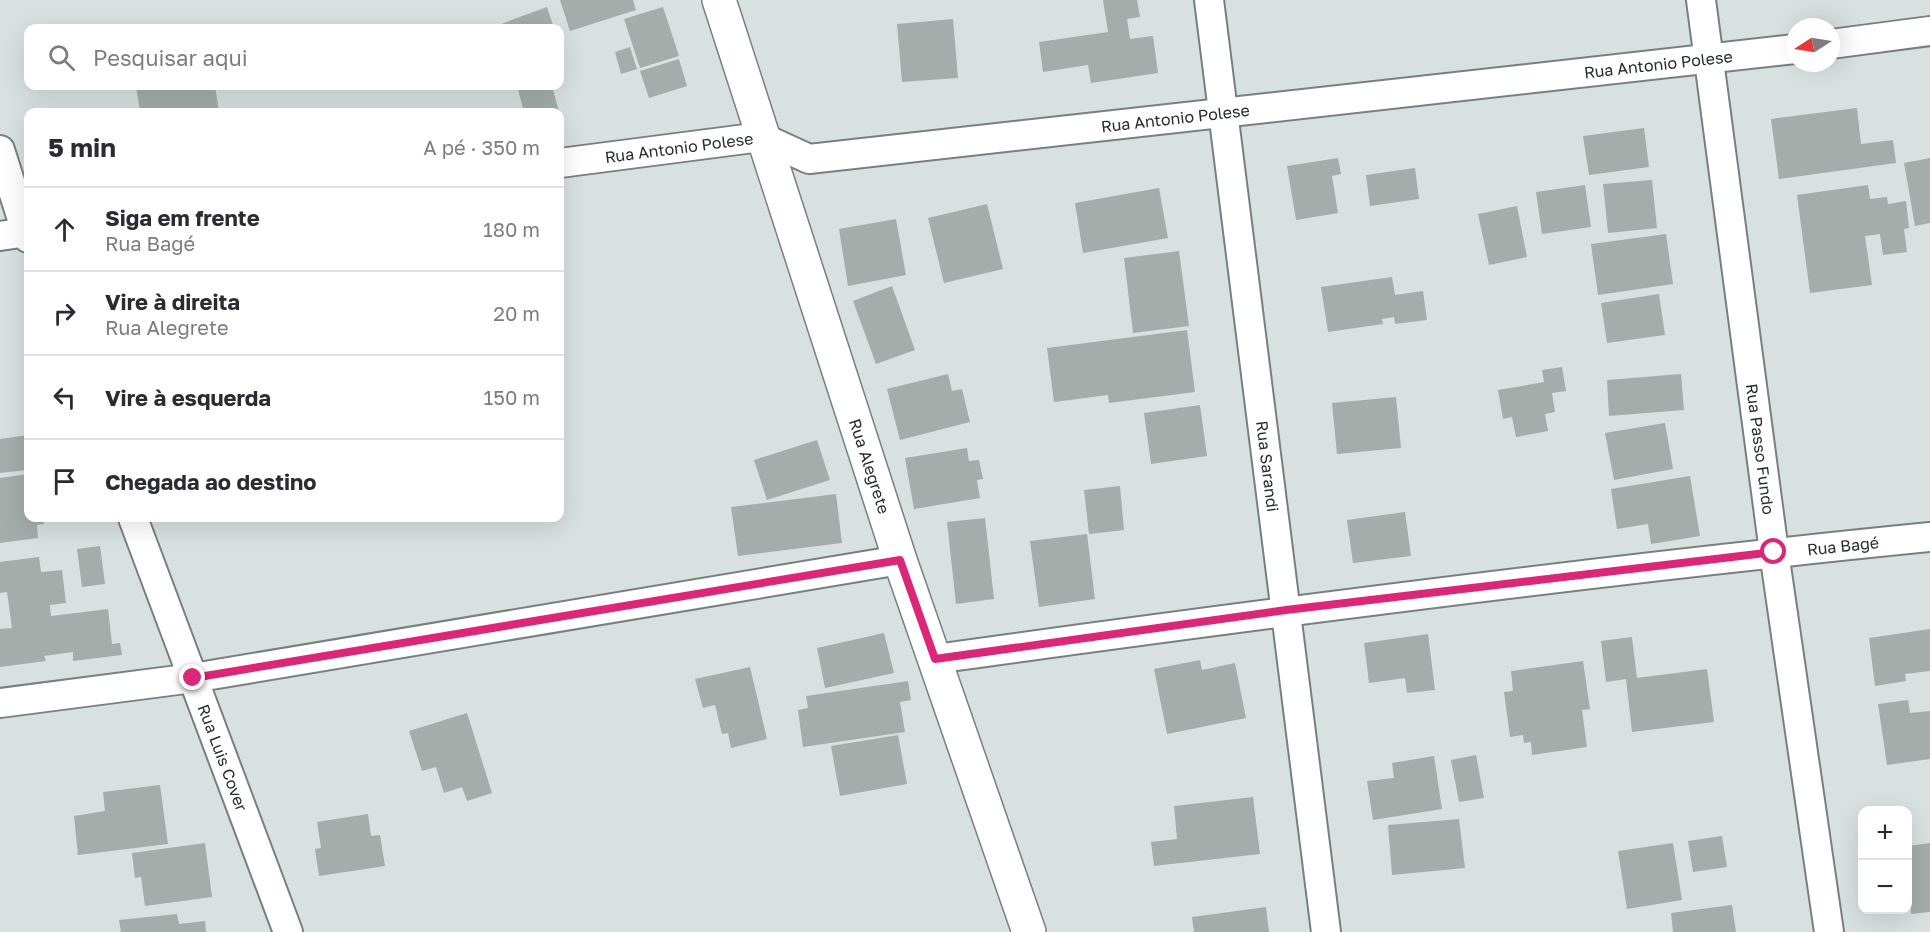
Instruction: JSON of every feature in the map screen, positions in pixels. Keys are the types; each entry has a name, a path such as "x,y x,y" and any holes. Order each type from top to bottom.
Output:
{"street":[{"name":"Rua Alegrete","path":"718,0 900,560 1029,932"},
{"name":"Rua Sarandi","path":"1209,0 1326,932"},
{"name":"Rua Passo Fundo","path":"1701,0 1774,552 1829,932"},
{"path":"1840,43 1930,31"},
{"name":"Rua Antonio Polese","path":"564,162 761,136 809,159 1786,50"},
{"path":"0,150 21,235"},
{"name":"Rua Luis Cover","path":"134,522 288,932"},
{"name":"Rua Bagé","path":"935,659 1286,610 1774,552 1930,537"},
{"path":"0,703 193,678 900,560"}],"building":[{"path":"560,0 633,0 636,10 570,31"},
{"path":"1103,0 1137,0 1140,17 1127,19 1130,39 1153,36 1158,73 1091,83 1088,65 1043,72 1039,42 1108,32"},
{"path":"547,7 553,24 501,24"},
{"path":"663,7 679,56 640,68 624,19"},
{"path":"953,19 958,78 902,82 897,24"},
{"path":"630,47 637,69 621,74 615,52"},
{"path":"679,59 687,86 649,98 640,71"},
{"path":"137,90 216,90 218,108 139,108"},
{"path":"518,90 553,90 558,108 523,108"},
{"path":"1857,108 1861,144 1893,140 1896,163 1779,179 1771,119"},
{"path":"1644,128 1649,167 1589,175 1583,136"},
{"path":"1338,158 1341,174 1332,176 1338,213 1296,220 1287,166"},
{"path":"1930,158 1930,223 1915,226 1904,163"},
{"path":"1415,168 1419,199 1370,206 1366,175"},
{"path":"1652,180 1657,228 1608,233 1603,184"},
{"path":"1585,185 1591,227 1542,234 1536,192"},
{"path":"1868,185 1870,199 1887,197 1888,204 1906,201 1909,228 1904,229 1907,252 1883,255 1880,234 1865,236 1872,285 1810,293 1797,195"},
{"path":"1159,188 1168,238 1083,253 1075,203"},
{"path":"987,204 1003,269 944,283 928,218"},
{"path":"1517,206 1527,257 1489,265 1478,214"},
{"path":"896,219 906,275 848,286 839,229"},
{"path":"1666,234 1673,284 1598,295 1591,244"},
{"path":"1179,251 1189,326 1133,333 1124,258"},
{"path":"1392,277 1395,295 1423,291 1427,320 1395,324 1394,317 1382,319 1383,324 1328,332 1321,287"},
{"path":"892,286 915,350 876,364 853,301"},
{"path":"1659,294 1665,335 1607,343 1601,303"},
{"path":"1187,330 1195,392 1109,403 1108,395 1054,402 1047,348"},
{"path":"1562,367 1566,391 1552,393 1555,412 1545,414 1548,431 1516,437 1512,417 1503,419 1498,390 1544,382 1542,370"},
{"path":"948,374 952,391 962,389 970,422 900,440 887,389"},
{"path":"1681,374 1684,410 1609,416 1607,380"},
{"path":"1396,397 1401,448 1337,454 1332,403"},
{"path":"1200,405 1207,456 1151,464 1144,413"},
{"path":"1665,423 1673,469 1614,480 1605,433"},
{"path":"24,436 24,470 0,473 0,439"},
{"path":"817,440 830,480 767,500 754,460"},
{"path":"967,448 969,461 979,460 983,479 977,480 980,498 914,509 905,458"},
{"path":"24,475 24,522 44,522 44,524 37,525 38,538 0,543 0,478"},
{"path":"1690,476 1700,536 1651,544 1648,524 1617,529 1611,489"},
{"path":"1120,486 1124,530 1089,534 1084,490"},
{"path":"836,494 842,543 738,556 731,507"},
{"path":"1405,512 1411,556 1353,563 1347,520"},
{"path":"985,518 994,599 956,604 947,522"},
{"path":"1087,534 1095,599 1039,607 1030,541"},
{"path":"100,546 105,584 82,587 77,549"},
{"path":"39,557 41,572 62,570 66,603 50,605 51,616 108,609 112,644 120,643 122,655 73,661 73,652 44,656 46,661 0,667 0,629 12,628 7,592 0,593 0,562"},
{"path":"1930,629 1930,671 1905,674 1906,681 1875,686 1869,638"},
{"path":"884,633 894,673 825,688 817,648"},
{"path":"1428,634 1435,690 1407,693 1405,678 1369,683 1364,643"},
{"path":"1632,637 1637,678 1707,669 1714,722 1632,732 1626,679 1606,682 1601,641"},
{"path":"1200,660 1202,670 1235,663 1246,718 1167,734 1154,669"},
{"path":"1583,661 1590,709 1582,710 1587,747 1532,755 1531,742 1524,743 1523,735 1510,737 1504,692 1513,691 1511,671"},
{"path":"750,667 767,739 731,748 728,733 722,734 715,705 703,708 695,679"},
{"path":"908,681 911,700 900,702 905,732 803,747 798,710 808,708 806,696"},
{"path":"1908,700 1910,713 1930,711 1930,759 1887,765 1878,704"},
{"path":"467,713 492,793 467,801 462,787 444,793 436,767 422,771 409,731"},
{"path":"898,735 907,784 840,796 831,746"},
{"path":"1476,755 1484,798 1459,802 1451,760"},
{"path":"1434,756 1442,809 1373,820 1367,781 1394,778 1392,763"},
{"path":"160,785 168,844 78,855 74,816 105,811 103,792"},
{"path":"1253,797 1260,854 1154,866 1151,842 1177,839 1174,806"},
{"path":"368,814 371,836 380,835 385,866 319,876 315,849 321,848 317,822"},
{"path":"1459,819 1465,868 1392,875 1388,825"},
{"path":"1722,836 1727,867 1693,872 1688,841"},
{"path":"205,843 212,897 145,906 141,877 135,878 132,853"},
{"path":"1673,843 1682,900 1627,909 1618,851"},
{"path":"1930,843 1930,912 1912,914 1912,845"},
{"path":"1732,905 1736,932 1673,932 1671,913"},
{"path":"1266,907 1269,932 1194,932 1192,917"},
{"path":"177,914 179,924 205,921 206,932 121,932 119,920"}],"route":[{"path":"193,678 900,560 935,659 1286,610 1774,552"}]}
